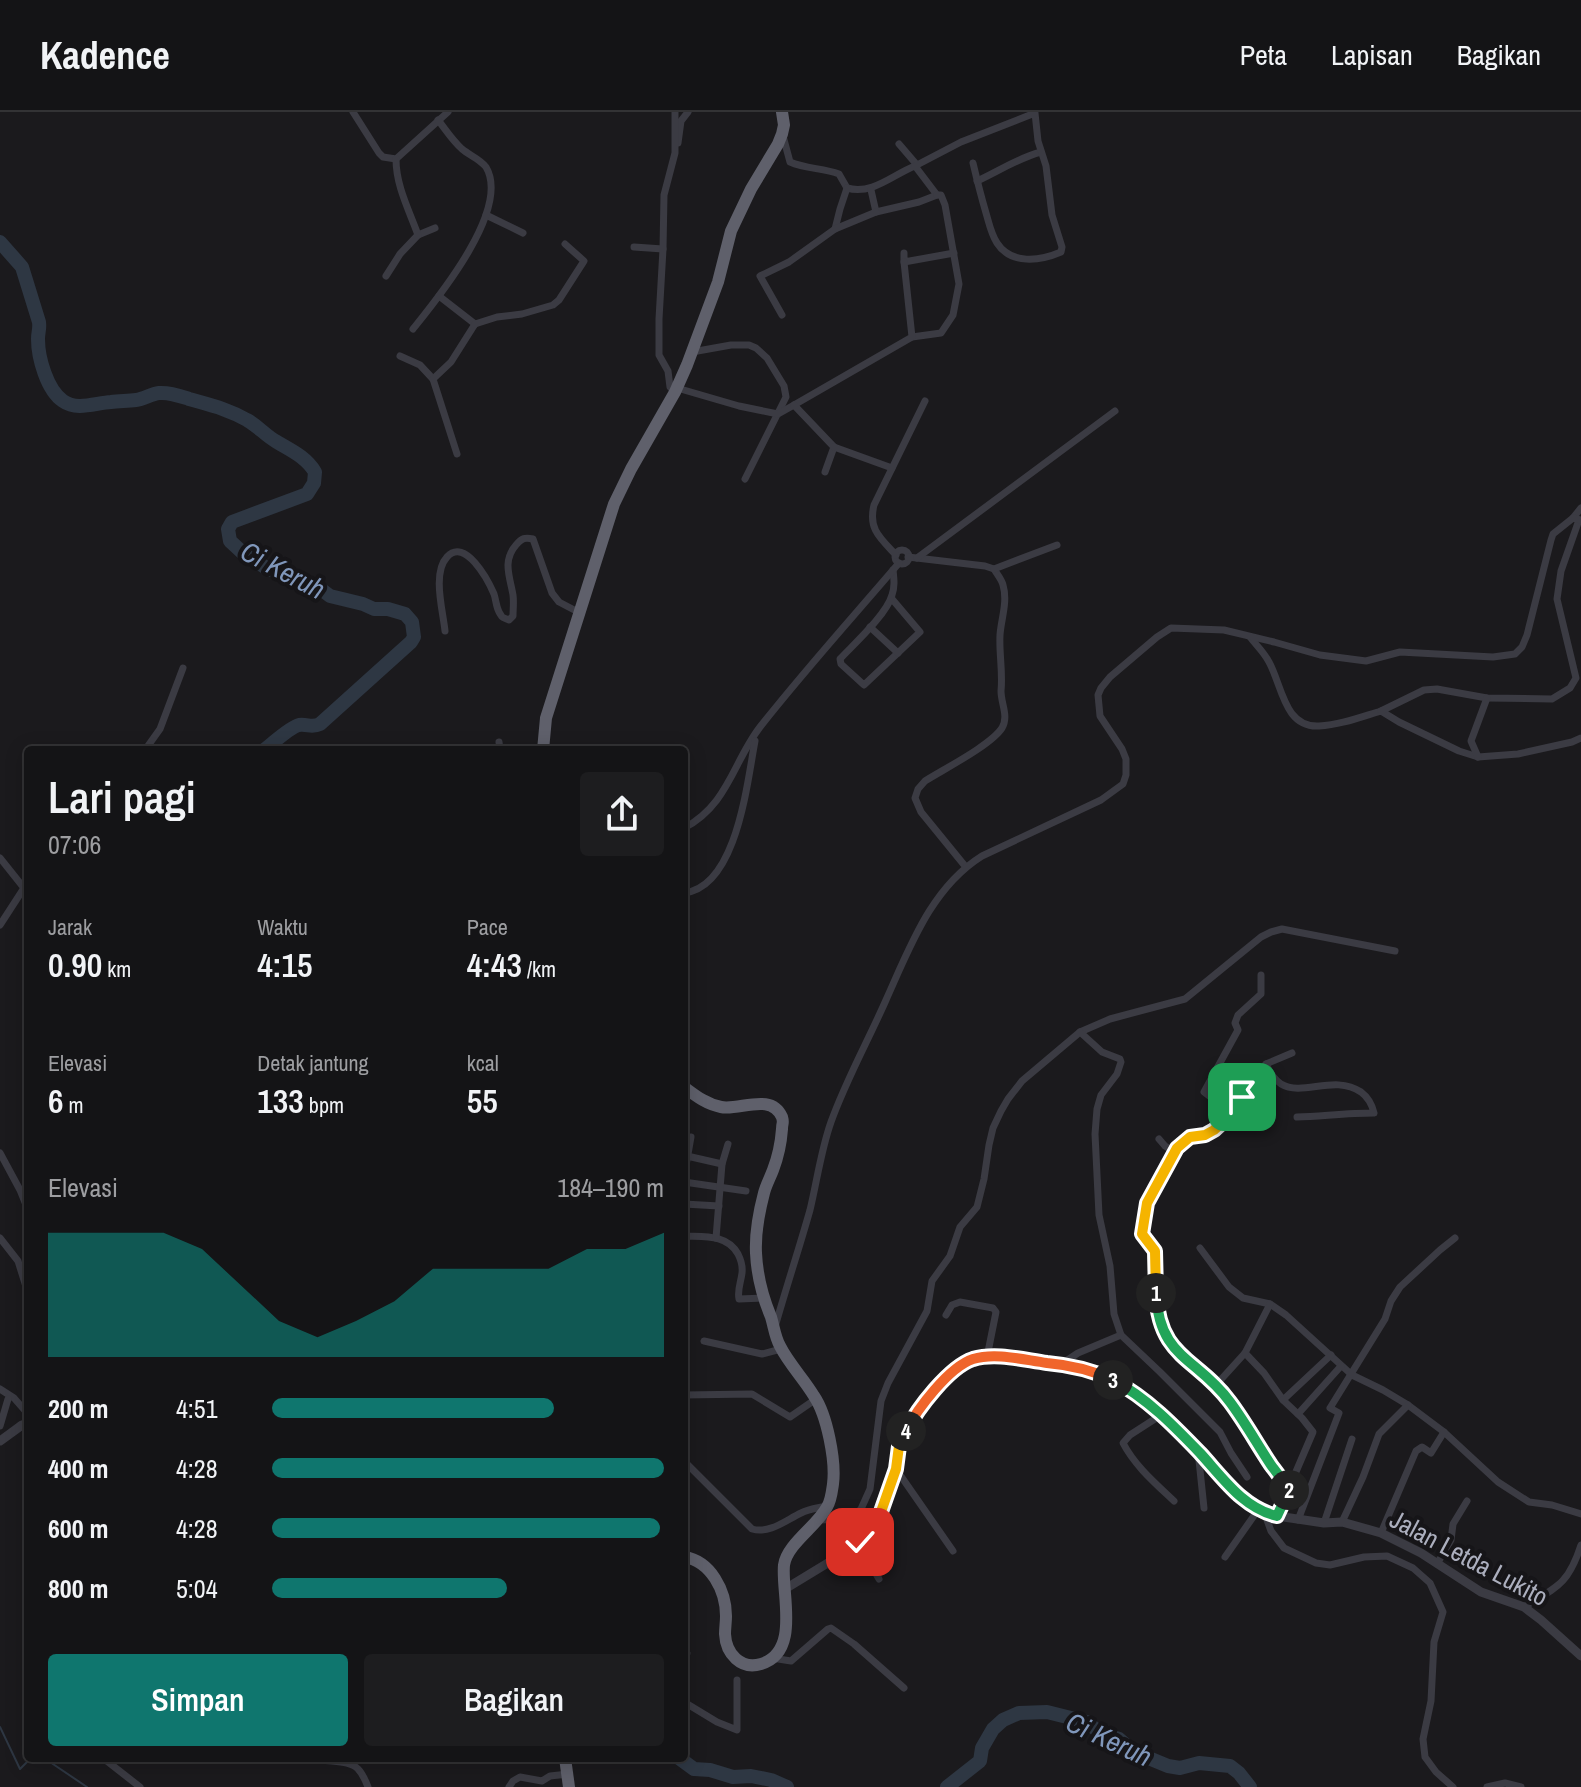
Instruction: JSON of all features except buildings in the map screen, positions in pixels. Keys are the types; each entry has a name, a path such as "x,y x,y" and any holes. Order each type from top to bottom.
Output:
{"highway":[{"path":"543,746 546,718 614,504 676,390 718,282 731,231 782,134 782,112"},
{"path":"688,1090 711,1105 733,1108 759,1103 773,1107 781,1115 779,1150 764,1190 756,1252 765,1298 781,1349 816,1399 833,1454 834,1483 829,1505 787,1556 784,1567 786,1631 781,1647 772,1658 758,1665 742,1664 735,1658 725,1636 726,1615 718,1584 703,1564 688,1558"}],"street":[{"path":"418,235 402,193 396,159 448,112"},
{"path":"675,112 675,153 664,195 659,355 668,371 670,387 676,390 778,414 912,337 941,333 953,315 959,284 945,205 941,195 937,195 899,144"},
{"path":"675,153 681,121 688,112"},
{"path":"847,188 871,190 961,142 1035,112 1052,215 1062,247 1059,253 1041,259 1020,259 1001,248 993,233 973,163"},
{"path":"356,113 379,153 383,157 396,159"},
{"path":"413,329 468,254 490,200 491,186 486,167 465,152 438,120"},
{"path":"782,134 790,162 839,174 844,179 847,188 835,229"},
{"path":"977,181 1027,155 1041,152"},
{"path":"871,190 876,212"},
{"path":"782,315 760,276 789,262 835,229 876,212 937,195"},
{"path":"486,215 523,233"},
{"path":"386,276 400,254 418,235 435,228"},
{"path":"433,379 451,362 475,324 522,314 553,305 559,300 584,261 565,244"},
{"path":"634,247 663,249"},
{"path":"912,337 904,258 954,253"},
{"path":"439,296 475,324"},
{"path":"690,352 749,345 767,358 787,392 745,479"},
{"path":"400,356 420,365 433,379 457,454"},
{"path":"892,599 920,632 867,683 862,684 841,664 840,659 892,599 895,584 896,563 871,522 874,505 925,401"},
{"path":"794,405 834,447 892,468"},
{"path":"688,825 712,806 726,788 757,731 896,563 913,558 1115,411"},
{"path":"825,472 834,447"},
{"path":"1248,635 1269,662 1287,708 1302,723 1318,726 1339,723 1381,711 1424,690 1437,689 1487,698 1552,699 1574,683 1576,678 1557,599 1561,571 1581,508"},
{"path":"774,1331 800,1246 825,1139 845,1087 926,916 947,885 965,866 1101,800 1123,784 1126,759 1100,716 1098,695 1110,677 1171,628 1224,630 1320,655 1366,661 1400,652 1493,657 1515,654 1527,635 1553,534 1578,519"},
{"path":"445,631 438,577 442,563 448,556 453,552 464,554 479,567 498,609 509,620 513,616 513,600 506,566 511,552 525,538 533,539 552,593 559,602 580,613"},
{"path":"913,558 994,569 1057,545"},
{"path":"965,866 921,812 915,798 925,781 991,739 1004,722 1000,636 1005,601 1003,585 994,569"},
{"path":"870,627 898,653"},
{"path":"148,746 160,729 183,668"},
{"path":"1478,757 1471,741 1487,698"},
{"path":"1381,711 1459,751 1478,757 1518,754 1581,738"},
{"path":"688,892 702,886 720,869 736,835 757,731"},
{"path":"0,858 24,885"},
{"path":"0,925 24,890"},
{"path":"818,1520 851,1519 861,1509 870,1489 881,1401 898,1362 927,1311 932,1281 950,1256 960,1227 977,1207 993,1128 1008,1099 1022,1081 1080,1032 1110,1019 1185,999 1271,932 1282,929 1395,951"},
{"path":"1230,1112 1204,1092 1238,1030 1235,1023 1238,1015 1261,994 1261,975"},
{"path":"1080,1032 1102,1052 1121,1062 1117,1074 1101,1095 1095,1134 1099,1215 1110,1266 1114,1314 1121,1335 1220,1432 1247,1477"},
{"path":"1289,1489 1230,1402 1216,1385 1177,1351 1162,1329 1157,1311 1155,1251 1142,1234 1147,1203 1177,1148 1190,1137 1214,1130 1227,1118 1266,1064 1292,1053"},
{"path":"1266,1064 1282,1084 1307,1088 1339,1084 1351,1087 1367,1097 1374,1113 1297,1117"},
{"path":"688,1151 691,1137"},
{"path":"1159,1139 1175,1152"},
{"path":"716,1238 722,1164 728,1144"},
{"path":"0,1153 24,1200"},
{"path":"688,1156 722,1164"},
{"path":"688,1181 746,1191"},
{"path":"688,1204 719,1206"},
{"path":"688,1236 727,1240 735,1248 743,1267 737,1293 739,1299 765,1298"},
{"path":"0,1238 18,1261 24,1280"},
{"path":"1298,1520 1339,1413 1330,1408 1385,1319 1400,1287 1455,1238"},
{"path":"1200,1248 1229,1287 1243,1298 1270,1304 1286,1315 1352,1375 1408,1405 1444,1432 1498,1482 1529,1502 1581,1514"},
{"path":"946,1315 952,1305 960,1302 995,1310 987,1357"},
{"path":"1216,1385 1245,1353 1270,1304"},
{"path":"1063,1363 1078,1353 1121,1335"},
{"path":"704,1341 762,1354 781,1349"},
{"path":"1225,1557 1289,1489 1313,1432 1245,1353"},
{"path":"1283,1400 1331,1355"},
{"path":"785,1589 869,1536 876,1526 896,1469 899,1446 909,1425 953,1370 972,1360 987,1357 1063,1363 1128,1388 1161,1415 1239,1495 1268,1513"},
{"path":"1298,1414 1341,1366"},
{"path":"0,1389 24,1409"},
{"path":"688,1395 752,1394 790,1417 816,1399"},
{"path":"0,1426 8,1399"},
{"path":"1342,1522 1379,1434 1408,1405"},
{"path":"1161,1415 1123,1443 1141,1469 1174,1501"},
{"path":"2,1445 24,1424"},
{"path":"1381,1533 1416,1451 1422,1447 1431,1453 1444,1432"},
{"path":"1324,1523 1352,1439"},
{"path":"1198,1451 1204,1508"},
{"path":"688,1465 752,1529 758,1531 770,1529 805,1511 829,1505"},
{"path":"896,1469 953,1551"},
{"path":"1437,1564 1451,1540 1453,1524 1467,1501"},
{"path":"1268,1513 1271,1531 1284,1548 1299,1556 1330,1565 1364,1557 1387,1556 1413,1568 1430,1583 1443,1612 1434,1642 1431,1701 1423,1739 1425,1757 1453,1787"},
{"name":"Jalan Letda Lukito","path":"1268,1513 1298,1520 1342,1522 1381,1533 1481,1592 1524,1607 1581,1656"},
{"path":"859,1544 879,1579"},
{"path":"1524,1607 1564,1581 1580,1554 1581,1545"},
{"path":"772,1658 791,1661 831,1628 904,1688"},
{"path":"688,1704 737,1730 737,1680"},
{"path":"108,1762 140,1787"},
{"path":"330,1762 353,1765 368,1787"},
{"path":"509,1787 520,1777 542,1781 550,1776 568,1780"},
{"path":"1487,1787 1505,1783 1521,1787"}],"waterway":[{"name":"Ci Keruh","path":"0,242 22,267 39,322 38,347 42,364 57,396 68,404 80,406 167,393 219,408 251,422 307,462 315,472 314,483 307,494 232,522 228,529 230,541 243,553 287,578 318,587 330,596 405,614 412,622 414,637 411,642 320,724 295,726 269,746"},
{"name":"Ci Keruh","path":"947,1787 980,1761 982,1748 993,1729 1003,1720 1019,1713 1047,1712 1087,1722 1100,1733 1119,1739 1134,1752 1168,1766 1180,1768 1199,1763 1230,1766 1250,1787"},
{"path":"0,1727 20,1769 27,1762"},
{"path":"50,1762 87,1787"},
{"name":"Ci Keruh","path":"684,1762 694,1769 733,1777 751,1776 787,1787"}],"route":[{"path":"860,1542 876,1526 896,1469 899,1446 909,1425 953,1370 972,1360 987,1357 1063,1363 1128,1388 1161,1415 1246,1502 1277,1516 1289,1489 1230,1402 1216,1385 1177,1351 1162,1329 1157,1311 1155,1251 1142,1234 1147,1203 1177,1148 1190,1137 1214,1130 1242,1097"}]}
